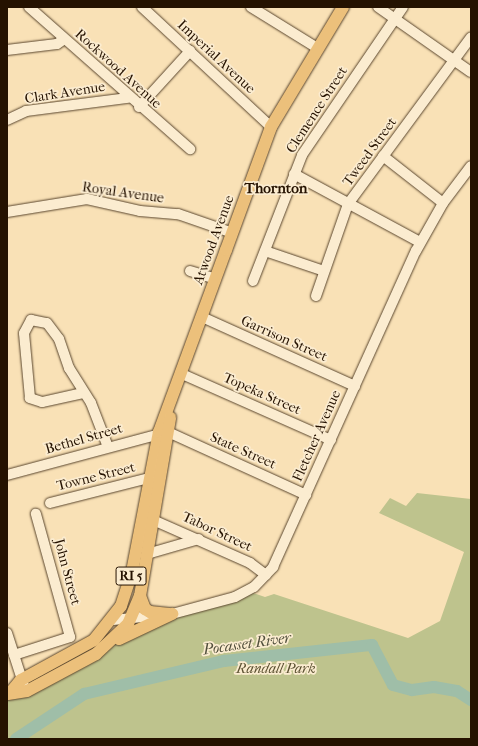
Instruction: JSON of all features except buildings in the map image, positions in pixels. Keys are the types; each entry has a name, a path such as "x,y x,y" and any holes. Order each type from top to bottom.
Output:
{"main road":[{"name":"Atwood Avenue","path":"9,694 21,680 94,640 113,620 126,595 132,572 149,478 163,432 202,317 271,127 317,48 343,7"},
{"name":"Atwood Avenue","path":"9,694 26,691 110,644 131,619 140,596 153,520 163,432"},
{"path":"140,596 145,609 150,612 172,614"},
{"path":"110,644 172,614"}],"street":[{"name":"Rockwood Avenue","path":"29,7 63,40 128,98 190,149"},
{"name":"Imperial Avenue","path":"142,7 271,127"},
{"path":"251,7 317,48"},
{"path":"378,7 471,72"},
{"name":"Clemence Street","path":"254,281 294,174 329,113 403,7"},
{"name":"Tweed Street","path":"316,296 348,204 471,37"},
{"path":"7,50 58,44 63,40"},
{"path":"139,107 190,51"},
{"name":"Clark Avenue","path":"7,120 26,111 128,98"},
{"path":"383,156 444,203"},
{"name":"Fletcher Avenue","path":"113,620 172,614 235,597 254,587 266,575 306,495 420,242 444,203 471,166"},
{"path":"294,174 420,242"},
{"name":"Royal Avenue","path":"7,212 87,199 140,212 178,214 232,233"},
{"path":"265,251 324,272"},
{"path":"190,271 216,279"},
{"name":"Garrison Street","path":"202,317 355,386"},
{"path":"83,393 42,402 30,398 24,332 31,320 51,326 83,393 91,403 108,447"},
{"name":"Topeka Street","path":"182,374 331,440"},
{"name":"Bethel Street","path":"7,475 163,432"},
{"name":"State Street","path":"163,432 306,495"},
{"name":"Towne Street","path":"50,503 149,478"},
{"name":"John Street","path":"14,655 70,637 36,514"},
{"name":"Tabor Street","path":"153,520 199,539 266,575"},
{"path":"147,554 199,539"},
{"path":"7,633 21,680 26,691"}],"green space":[{"name":"Randall Park","path":"417,493 471,499 471,739 7,739 7,693 151,624 250,592 265,597 274,594 408,638 440,621 464,552 379,513 390,498 406,506"}],"waterway":[{"name":"Pocasset River","path":"16,739 84,694 224,661 372,645 393,685 412,690 434,687 457,691 471,700"}],"district":[{"name":"Thornton","path":"276,189"}]}
